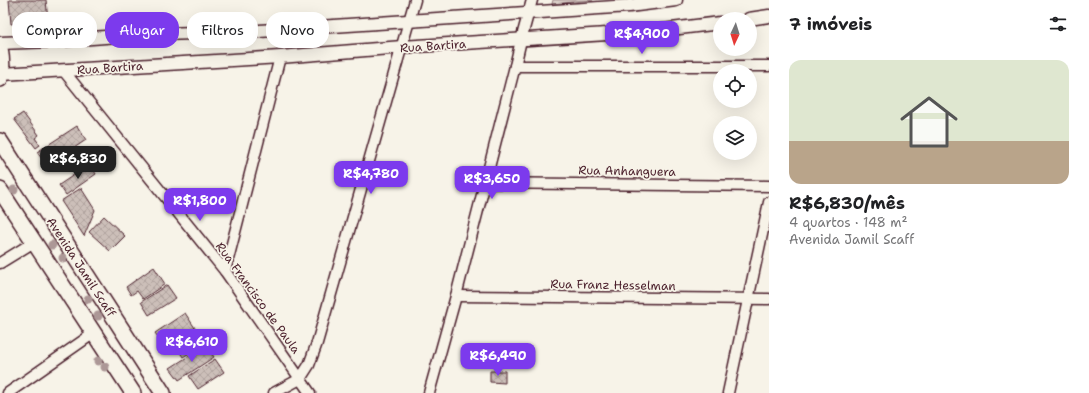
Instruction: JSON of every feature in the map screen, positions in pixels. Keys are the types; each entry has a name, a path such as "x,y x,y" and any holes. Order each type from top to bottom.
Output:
{"main road":[{"path":"0,48 2,59 1,76"},
{"name":"Avenida Jamil Scaff","path":"0,141 162,393"},
{"name":"Avenida Jamil Scaff","path":"0,190 133,393"}],"street":[{"path":"274,393 300,379 309,365 317,343 415,0"},
{"path":"429,393 456,296 532,0"},
{"path":"0,43 53,41 131,35 259,31 629,6 676,0"},
{"path":"757,18 769,16"},
{"name":"Rua Bartira","path":"1,76 63,70 280,57 402,47 655,31 713,24"},
{"path":"225,271 280,57"},
{"path":"515,66 769,66"},
{"name":"Rua Francisco de Paula","path":"63,70 225,271 310,393"},
{"name":"Rua Anhanguera","path":"485,182 769,186"},
{"path":"728,393 769,202"},
{"path":"0,262 34,242"},
{"name":"Rua Franz Hesselman","path":"456,296 769,299"},
{"path":"8,393 94,334"}],"shaded area":[{"path":"553,0 593,0 552,4"}],"building":[{"path":"9,0 46,0 47,12 12,12 11,24"},
{"path":"23,113 39,135 35,138 40,145 36,148 14,119"},
{"path":"77,126 86,140 47,166 37,152"},
{"path":"90,164 96,174 66,195 59,185"},
{"path":"81,188 95,210 84,236 61,201"},
{"path":"104,216 125,236 110,251 89,232"},
{"path":"154,267 165,284 143,299 137,291 131,295 126,287"},
{"path":"167,285 176,298 149,315 141,302"},
{"path":"185,313 195,328 165,347 155,333"},
{"path":"196,329 205,343 183,357 174,343"},
{"path":"206,345 214,357 179,380 170,368"},
{"path":"215,359 224,372 198,389 189,376"},
{"path":"490,371 505,371 505,383 490,382"}]}
